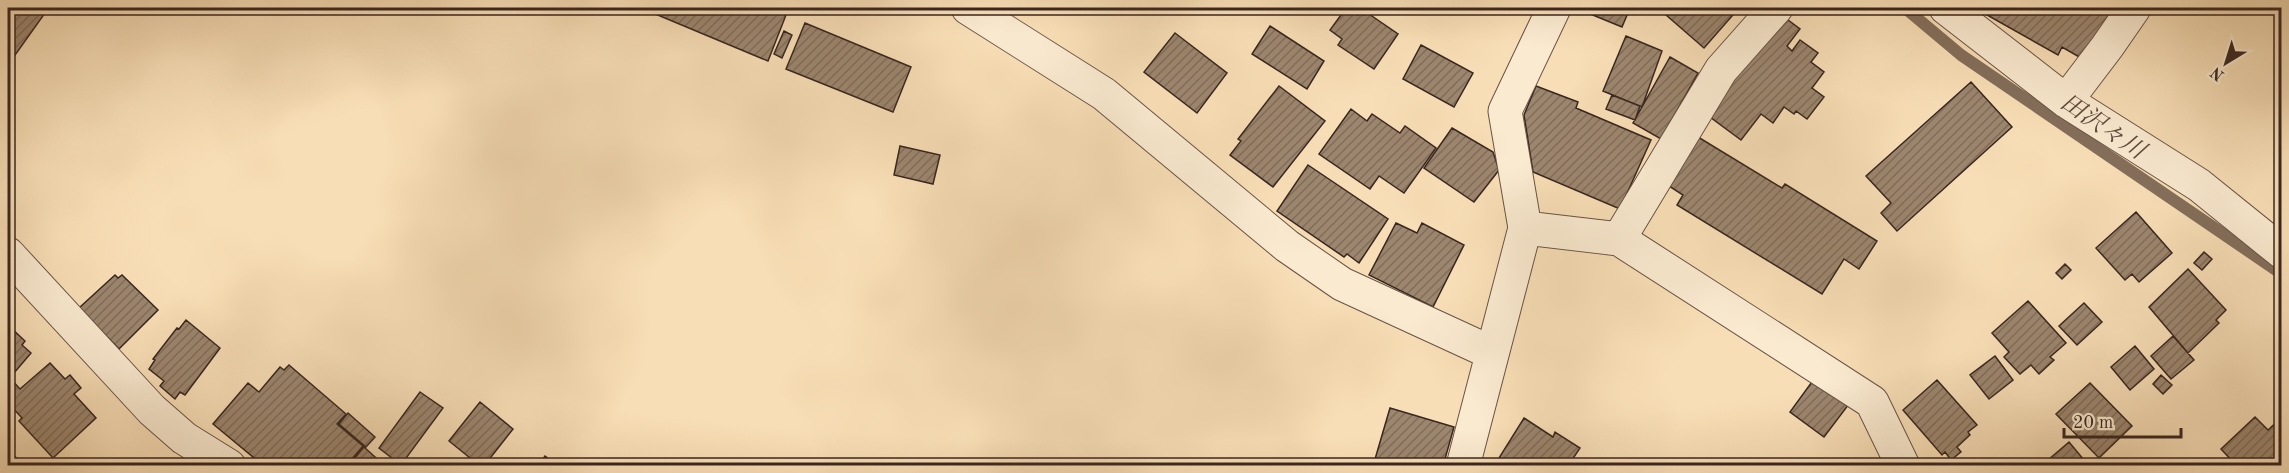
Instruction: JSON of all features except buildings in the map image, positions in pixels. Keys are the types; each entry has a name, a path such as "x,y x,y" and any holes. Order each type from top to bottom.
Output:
{"street":[{"path":"968,8 1104,94 1287,246 1342,285 1492,353"},
{"path":"1463,465 1525,228 1505,111 1554,8"},
{"path":"1619,239 1721,70 1776,8"},
{"path":"1946,8 2066,101 2199,185 2282,252"},
{"path":"2066,101 2134,8"},
{"path":"1525,228 1619,239 1872,402 1903,465"},
{"path":"8,255 152,410 184,438 229,465"}],"waterway":[{"name":"田沢々川","path":"1905,8 1961,55 2282,274"}]}
